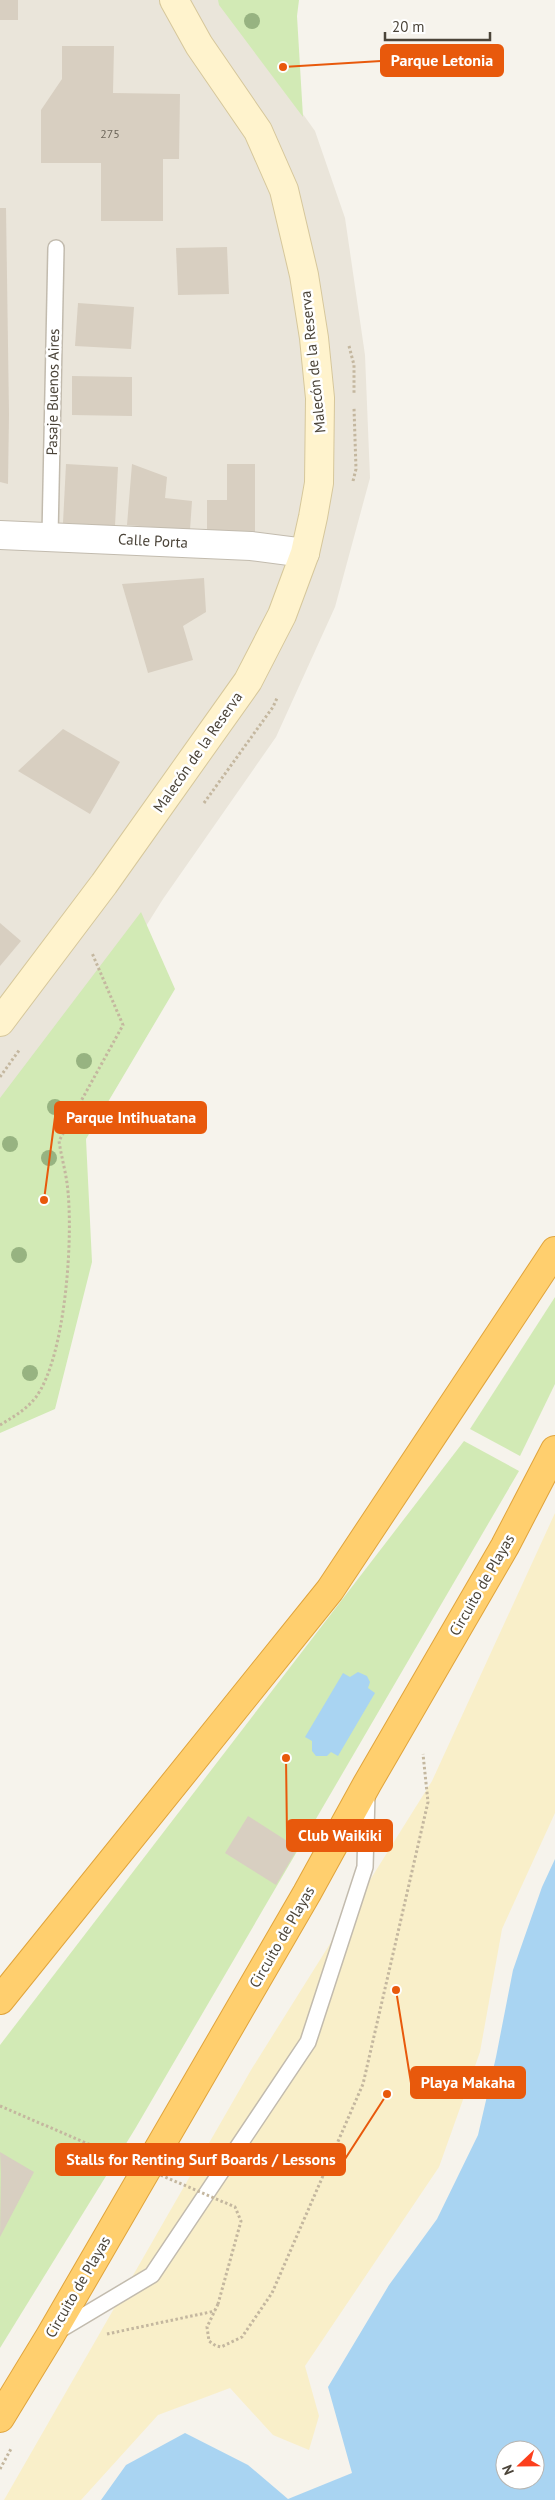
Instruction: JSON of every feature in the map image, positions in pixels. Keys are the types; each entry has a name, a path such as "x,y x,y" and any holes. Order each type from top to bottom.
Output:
{"highway":[{"path":"0,2000 330,1590 555,1251"},
{"name":"Circuito de Playas","path":"0,2418 50,2336 307,1892 367,1784 505,1546 555,1450"}],"main road":[{"name":"Malecón de la Reserva","path":"1,1021 74,926 248,681 282,615 305,554 319,483 321,440 314,338 294,230 284,190 273,160 258,131 199,45 174,0"}],"street":[{"name":"Calle Porta","path":"0,535 251,546 305,554"}],"lane":[{"name":"Pasaje Buenos Aires","path":"50,536 56,248"},
{"path":"50,2336 152,2275 308,2042 365,1867 367,1784"}],"path":[{"path":"0,1425 25,1408 36,1397 47,1376 56,1345 65,1289 69,1230 67,1184 59,1141 123,1025 92,952 74,926"},
{"path":"0,2106 170,2177 235,2207 239,2213 240,2221 218,2304 207,2327 209,2341 216,2346 221,2347 242,2337 272,2293 363,2084 428,1802 417,1698"},
{"path":"102,2335 216,2310"},
{"path":"0,2469 14,2444"}],"shaded area":[{"path":"0,0 227,0 231,13 315,131 345,218 365,355 370,478 335,607 276,737 163,899 35,1103 0,1147"}],"green space":[{"path":"218,0 299,0 297,16 303,117 219,5"},
{"path":"141,912 175,989 86,1139 92,1262 55,1409 0,1433 0,1098"},
{"path":"555,1297 555,1384 520,1456 470,1429"},
{"path":"464,1441 519,1471 135,2129 0,2348 0,2045"}],"sand":[{"path":"555,1513 555,1813 502,1929 480,2052 439,2167 305,2366 319,2416 309,2450 273,2435 230,2388 158,2415 81,2500 4,2500 251,2070 432,1781"}],"water":[{"path":"358,1672 367,1676 370,1682 368,1688 375,1693 338,1756 331,1752 327,1756 316,1756 312,1751 312,1741 305,1737 343,1673 350,1677"},
{"path":"555,1859 555,2500 101,2500 126,2465 185,2433 248,2465 288,2499 352,2473 328,2387 389,2285 437,2219 478,2135 513,1970 542,1887"}],"building":[{"path":"0,0 18,0 18,20 0,20"},
{"path":"62,46 114,46 113,93 180,94 179,159 163,159 163,221 101,221 101,163 41,163 41,110 62,79"},
{"path":"0,208 6,208 9,414 8,484 0,482"},
{"path":"227,247 229,294 178,295 176,248"},
{"path":"78,303 134,307 131,349 75,346"},
{"path":"72,376 132,377 132,416 72,415"},
{"path":"66,464 118,467 115,526 63,523"},
{"path":"132,464 167,477 165,498 192,501 190,530 127,525"},
{"path":"227,464 255,464 255,544 207,543 207,500 227,500"},
{"path":"204,578 206,612 183,626 193,660 148,673 122,584"},
{"path":"63,729 120,762 90,814 18,771"},
{"path":"0,923 21,941 0,966"},
{"path":"248,1816 298,1848 276,1885 225,1853"},
{"path":"0,2152 34,2172 0,2237 1,2173"}],"place":[{"name":"Parque Letonia","path":"283,67"},
{"name":"Parque Intihuatana","path":"44,1200"},
{"name":"Club Waikiki","path":"286,1758"},
{"name":"Playa Makaha","path":"396,1990"},
{"name":"Stalls for Renting Surf Boards / Lessons","path":"387,2094"}]}
